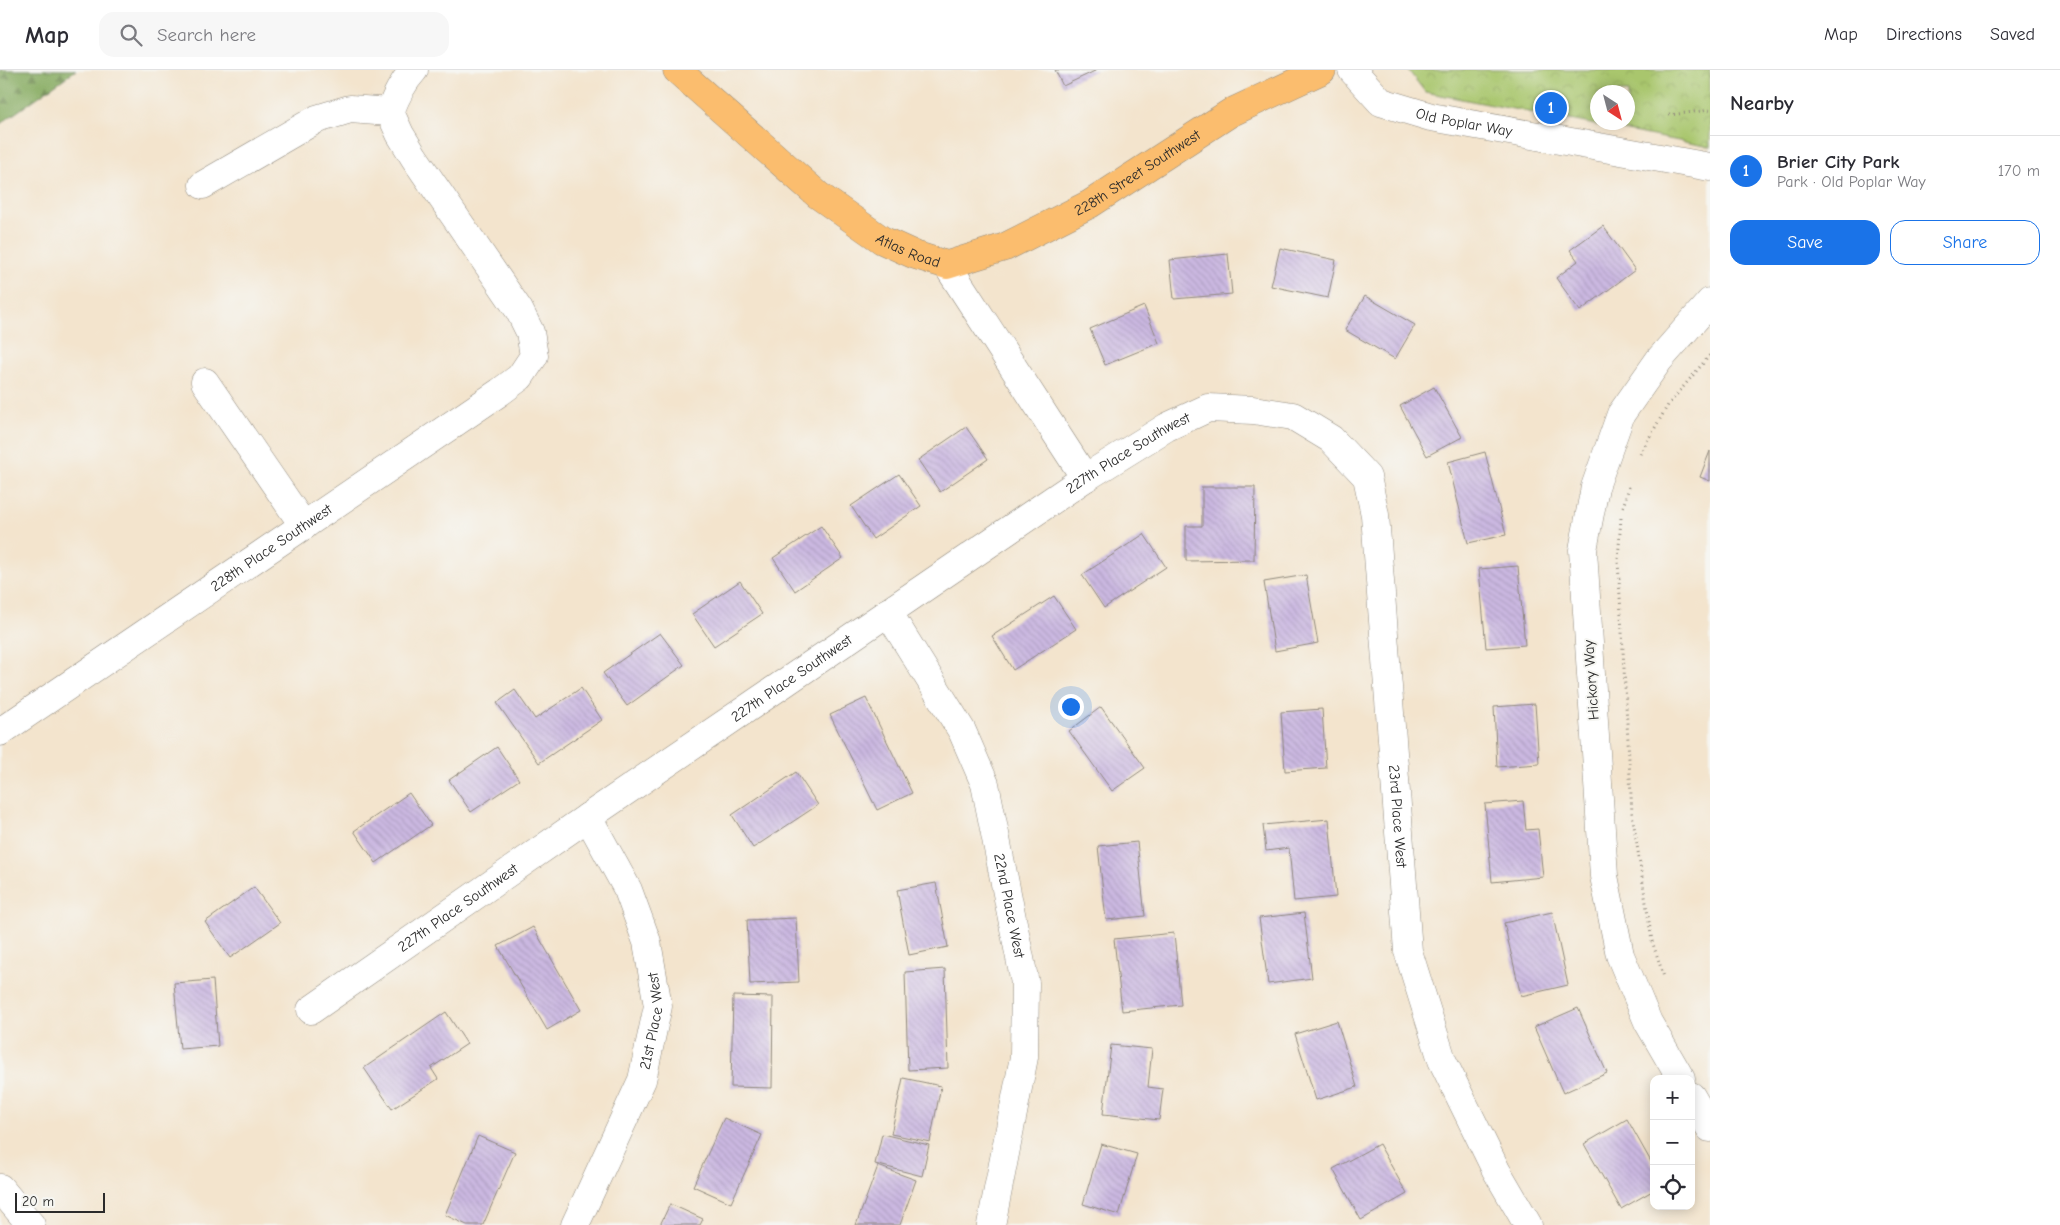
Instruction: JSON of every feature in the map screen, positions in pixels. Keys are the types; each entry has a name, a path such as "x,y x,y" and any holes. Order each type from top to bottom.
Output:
{"main road":[{"name":"Atlas Road","path":"677,70 818,195 882,240 915,255 946,265"},
{"name":"228th Street Southwest","path":"946,265 1005,247 1090,204 1230,113 1322,70"}],"street":[{"path":"202,185 317,118 350,109 390,112 395,96 404,81 414,70"},
{"name":"Old Poplar Way","path":"1352,70 1381,102 1431,117 1710,167"},
{"name":"228th Place Southwest","path":"0,732 513,382 520,376 534,356 530,332 519,310 414,157 400,134 390,112"},
{"name":"Atlas Road","path":"946,265 1085,478"},
{"name":"Hickory Way","path":"1679,1075 1648,1022 1620,955 1604,876 1583,550 1595,487 1621,414 1659,360 1710,302"},
{"path":"205,382 304,526"},
{"name":"227th Place Southwest","path":"311,1010 588,817 888,612 1085,478 1167,427 1208,408 1253,410 1293,416"},
{"name":"23rd Place West","path":"1293,416 1331,439 1367,477 1376,515 1408,952 1442,1060 1496,1170 1528,1225"},
{"name":"22nd Place West","path":"888,612 962,731 985,784 1025,983 1024,1057 991,1225"},
{"name":"21st Place West","path":"575,1225 642,1080 658,1006 647,942 631,899 588,817"},
{"path":"1695,1103 1710,1128"},
{"path":"0,1188 30,1225"}],"path":[{"path":"1669,115 1710,110"},
{"path":"1640,455 1668,405 1710,355"},
{"path":"1631,480 1622,512 1618,560 1632,813 1652,941 1666,986"}],"green space":[{"path":"0,70 76,70 0,124"},
{"path":"1408,70 1710,70 1710,147 1622,130 1635,130 1635,85 1590,85 1590,124 1425,92"}],"building":[{"path":"1055,70 1097,70 1063,86"},
{"path":"1603,226 1635,270 1580,311 1556,278 1578,261 1570,250"},
{"path":"1280,248 1336,260 1328,298 1271,286"},
{"path":"1228,254 1232,294 1174,299 1170,260"},
{"path":"1365,296 1415,325 1395,359 1345,330"},
{"path":"1144,306 1159,343 1105,365 1090,329"},
{"path":"1434,387 1462,437 1427,456 1400,406"},
{"path":"966,427 988,459 940,492 918,460"},
{"path":"1710,451 1710,481 1700,477"},
{"path":"1485,452 1506,535 1468,543 1448,462"},
{"path":"899,474 921,506 873,539 851,506"},
{"path":"1202,487 1255,487 1254,560 1186,561 1186,526 1202,526"},
{"path":"821,526 843,558 795,591 773,558"},
{"path":"1144,534 1166,567 1104,608 1082,575"},
{"path":"1518,566 1525,645 1486,648 1479,569"},
{"path":"1306,575 1318,643 1275,651 1264,582"},
{"path":"740,581 762,614 714,646 692,614"},
{"path":"1054,596 1076,629 1013,670 992,636"},
{"path":"660,633 684,665 627,706 603,673"},
{"path":"581,688 602,720 539,763 497,703 515,690 535,719"},
{"path":"866,698 912,793 877,810 830,715"},
{"path":"1535,704 1539,764 1497,767 1494,707"},
{"path":"1101,707 1145,768 1112,791 1069,731"},
{"path":"1322,709 1326,768 1285,771 1281,712"},
{"path":"497,747 519,780 471,812 449,780"},
{"path":"796,772 818,805 753,848 732,815"},
{"path":"409,793 431,825 376,863 354,831"},
{"path":"1523,801 1526,830 1538,829 1543,877 1492,882 1485,804"},
{"path":"1329,819 1336,897 1294,901 1289,848 1266,851 1263,825"},
{"path":"1137,842 1145,916 1106,920 1098,846"},
{"path":"936,883 948,947 909,955 897,890"},
{"path":"254,887 280,923 230,958 205,922"},
{"path":"1552,912 1568,985 1521,996 1504,923"},
{"path":"1304,913 1312,978 1268,984 1259,918"},
{"path":"796,918 799,982 750,984 747,920"},
{"path":"533,927 581,1010 547,1030 498,946"},
{"path":"1174,933 1181,1005 1122,1011 1114,939"},
{"path":"945,969 948,1068 908,1070 905,972"},
{"path":"213,980 218,1046 180,1049 174,983"},
{"path":"733,996 773,997 772,1088 731,1087"},
{"path":"1578,1008 1607,1073 1563,1093 1534,1027"},
{"path":"446,1012 467,1044 431,1068 438,1079 392,1109 364,1068"},
{"path":"1337,1021 1357,1087 1316,1100 1295,1034"},
{"path":"1111,1045 1152,1049 1148,1087 1163,1089 1159,1120 1103,1114"},
{"path":"903,1078 941,1086 930,1142 891,1134"},
{"path":"724,1118 762,1135 731,1203 693,1186"},
{"path":"1627,1119 1650,1160 1650,1192 1621,1209 1584,1144"},
{"path":"882,1134 929,1145 922,1176 875,1164"},
{"path":"478,1136 515,1152 483,1225 467,1225 445,1215"},
{"path":"1101,1144 1137,1154 1119,1215 1083,1204"},
{"path":"1379,1144 1407,1194 1361,1220 1333,1169"},
{"path":"878,1166 916,1180 900,1225 856,1225"},
{"path":"670,1204 703,1219 700,1225 660,1225"}],"place":[{"name":"Brier City Park","path":"1551,108"}]}
